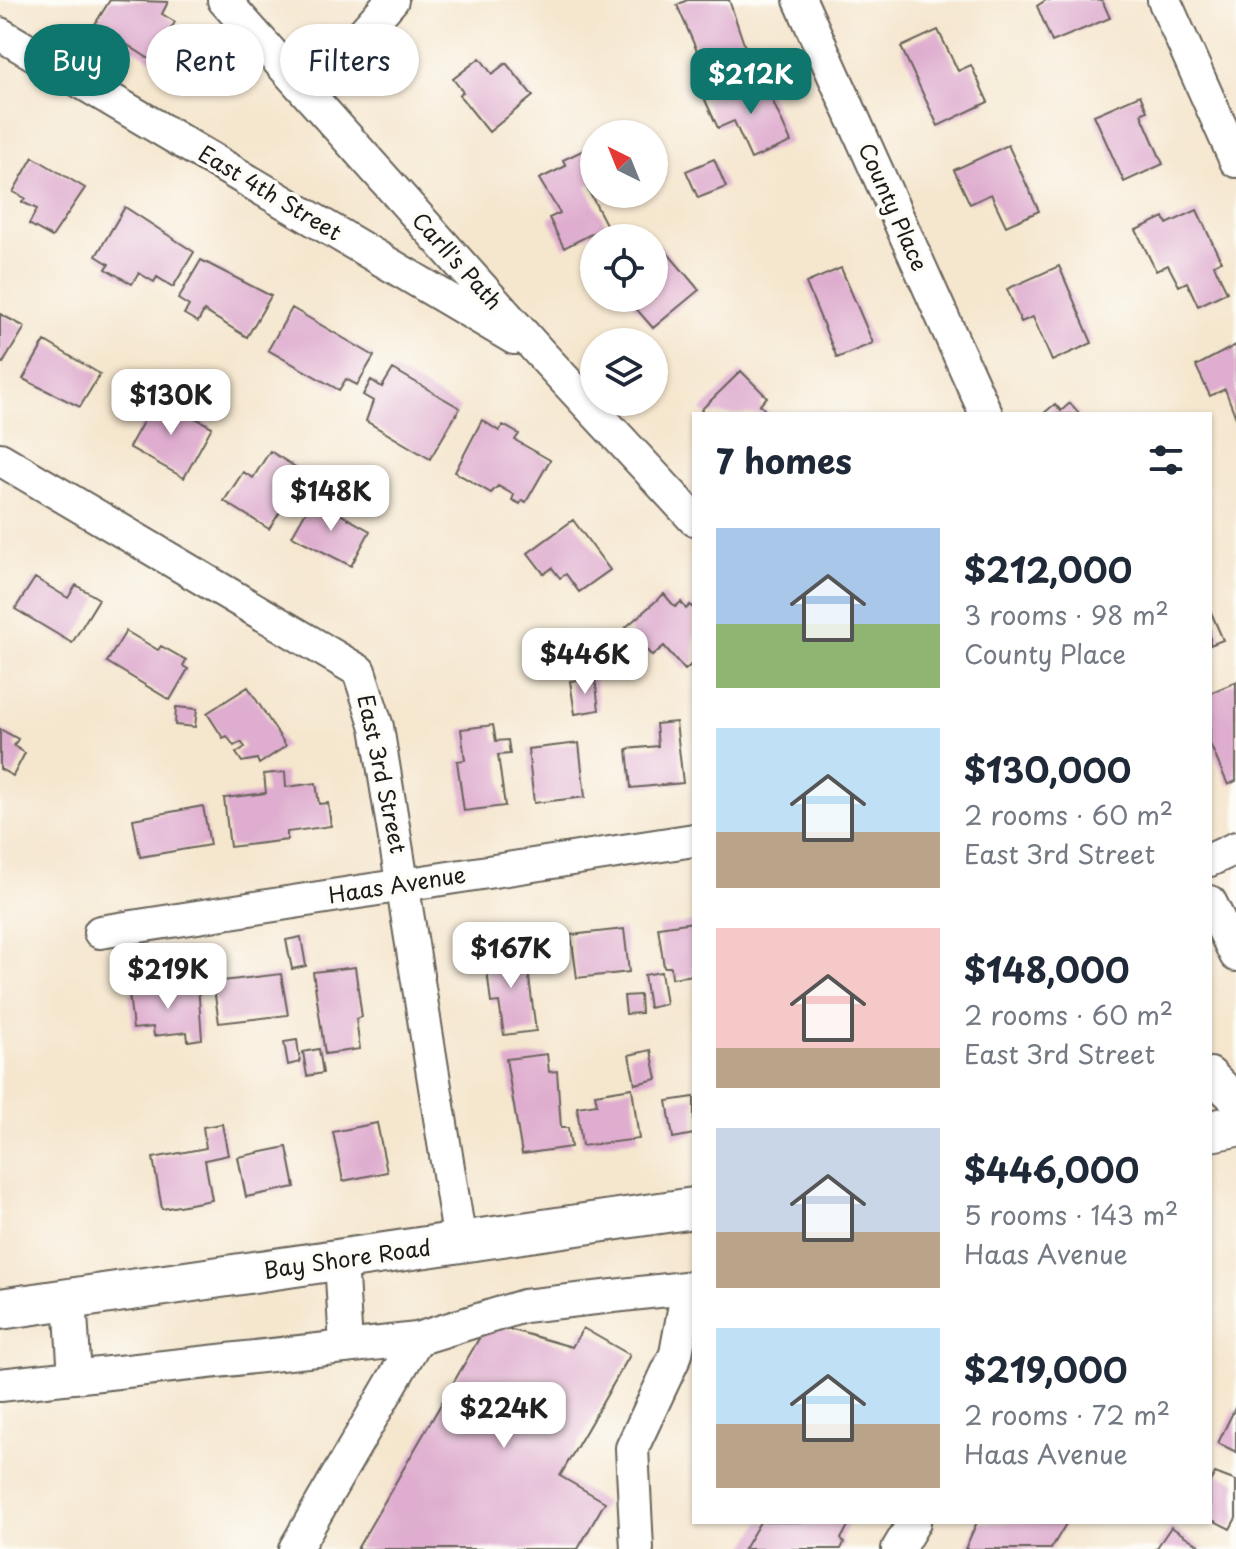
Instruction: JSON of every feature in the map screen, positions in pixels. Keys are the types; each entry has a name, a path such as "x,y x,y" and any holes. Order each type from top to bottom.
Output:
{"main road":[{"path":"1212,1131 1236,1126"},
{"name":"Bay Shore Road","path":"0,1309 692,1208"}],"street":[{"name":"Carll's Path","path":"224,0 280,63"},
{"path":"371,24 392,0"},
{"name":"County Place","path":"800,0 985,412"},
{"path":"1164,0 1236,161"},
{"name":"East 4th Street","path":"0,34 540,353"},
{"name":"Carll's Path","path":"310,96 692,517"},
{"name":"East 3rd Street","path":"0,459 359,671 377,727 405,883 460,1242"},
{"name":"Haas Avenue","path":"100,932 692,840"},
{"path":"1212,859 1236,848"},
{"path":"1212,906 1236,955"},
{"path":"1212,1076 1236,1100"},
{"path":"341,1259 346,1347"},
{"path":"0,1385 417,1339 524,1306 691,1288 676,1354 632,1448 637,1549"},
{"path":"70,1299 75,1377"},
{"path":"295,1549 417,1339"},
{"path":"898,1549 913,1524"}],"building":[{"path":"110,0 168,2 162,14 175,22 146,24 146,57 130,46 130,24 95,24"},
{"path":"687,0 729,0 745,47 703,65 677,5"},
{"path":"1046,0 1102,0 1110,18 1052,42 1037,6"},
{"path":"938,30 958,71 971,65 988,102 938,126 901,47"},
{"path":"480,58 492,74 506,63 533,96 489,132 459,95 463,92 453,79"},
{"path":"761,75 791,142 751,159 734,121 718,128 705,100"},
{"path":"1140,95 1147,111 1141,114 1163,164 1124,182 1094,115"},
{"path":"1008,145 1039,211 1006,226 991,194 970,204 954,170"},
{"path":"580,152 580,208 598,208 606,224 580,224 580,240 564,248 549,218 560,213 539,179 566,166 563,160"},
{"path":"33,157 85,188 52,237 29,224 37,209 22,202 25,198 13,192"},
{"path":"714,159 726,187 698,198 686,171"},
{"path":"125,207 194,252 173,287 157,277 154,282 139,273 132,284 106,269 109,264 96,256"},
{"path":"1197,210 1221,261 1214,265 1227,292 1198,306 1187,282 1179,286 1168,265 1156,271 1136,230 1164,217 1167,224"},
{"path":"668,254 699,290 653,328 639,312 668,312"},
{"path":"201,260 271,296 247,337 204,311 198,322 184,314 189,306 178,299"},
{"path":"1059,266 1092,343 1052,361 1033,317 1021,322 1007,289"},
{"path":"841,268 873,343 837,358 806,283"},
{"path":"292,308 374,356 357,385 346,379 339,390 268,350"},
{"path":"0,314 25,327 3,363 0,361"},
{"path":"45,341 100,374 80,407 23,379"},
{"path":"1236,345 1236,418 1225,389 1210,396 1196,366"},
{"path":"393,369 460,408 430,459 366,421 373,401 363,395 371,380 382,387"},
{"path":"741,371 767,397 760,405 767,412 701,410"},
{"path":"157,397 212,427 184,478 129,447"},
{"path":"1070,403 1078,412 1045,412 1055,404 1061,411"},
{"path":"482,420 499,431 503,425 519,434 515,440 550,460 526,502 522,500 520,504 512,500 514,495 498,486 491,493 455,472"},
{"path":"270,451 305,473 269,529 224,501 243,472 253,478"},
{"path":"313,499 370,531 351,566 292,536"},
{"path":"573,520 610,570 579,592 566,574 560,578 552,568 544,574 528,553"},
{"path":"35,578 68,598 76,585 99,599 72,643 15,609"},
{"path":"664,594 675,607 681,602 686,609 690,605 692,664 685,670 664,646 652,656 626,627"},
{"path":"1212,615 1223,640 1212,644"},
{"path":"126,631 158,650 161,646 186,660 183,666 188,669 170,700 107,662"},
{"path":"595,678 599,710 575,714 570,681"},
{"path":"1236,682 1236,781 1228,785 1212,749 1212,692"},
{"path":"248,687 286,746 259,764 257,759 242,762 236,753 245,747 241,742 234,746 227,736 223,738 207,713"},
{"path":"176,707 197,709 195,727 175,725"},
{"path":"676,722 683,783 631,788 627,749 658,746 656,724"},
{"path":"493,725 496,741 508,740 510,754 498,755 505,806 464,811 457,761 465,760 461,729"},
{"path":"0,729 18,739 14,746 25,753 13,776 0,769"},
{"path":"579,743 585,797 534,803 528,749"},
{"path":"285,772 286,787 316,783 319,804 328,803 331,826 287,832 287,840 230,847 224,798 266,793 264,774"},
{"path":"203,806 210,845 140,857 133,819"},
{"path":"692,922 692,975 672,978 671,967 664,967 658,927"},
{"path":"624,929 629,972 577,978 571,935"},
{"path":"301,937 306,966 292,969 286,940"},
{"path":"525,948 536,1031 504,1035 499,1002 491,1003 485,953"},
{"path":"355,967 362,1017 356,1019 360,1049 325,1054 313,972"},
{"path":"661,972 666,1004 649,1008 644,975"},
{"path":"281,974 288,1015 219,1023 213,982"},
{"path":"198,985 202,1039 188,1041 187,1032 154,1036 153,1027 133,1029 129,993"},
{"path":"640,995 641,1013 626,1014 624,996"},
{"path":"297,1040 300,1062 288,1065 284,1042"},
{"path":"319,1049 323,1073 307,1076 303,1052"},
{"path":"651,1050 657,1079 635,1084 629,1055"},
{"path":"547,1054 549,1072 557,1071 561,1128 568,1128 571,1147 522,1154 506,1059"},
{"path":"632,1088 639,1139 582,1146 577,1107 597,1104 595,1094"},
{"path":"692,1097 692,1134 673,1138 667,1101"},
{"path":"377,1123 387,1172 343,1181 333,1132"},
{"path":"222,1124 228,1155 205,1160 212,1200 162,1209 153,1158 206,1148 203,1127"},
{"path":"287,1147 295,1187 246,1197 238,1157"},
{"path":"488,1323 572,1347 583,1328 630,1355 560,1476 605,1502 578,1549 357,1549"},
{"path":"1236,1406 1236,1452 1218,1443"},
{"path":"1215,1473 1236,1481 1236,1518 1230,1529 1212,1520 1212,1478"},
{"path":"759,1524 849,1524 841,1539 844,1543 841,1549 744,1549"},
{"path":"976,1524 1066,1524 1051,1549 965,1549"},
{"path":"1171,1527 1205,1549 1156,1549"}]}
